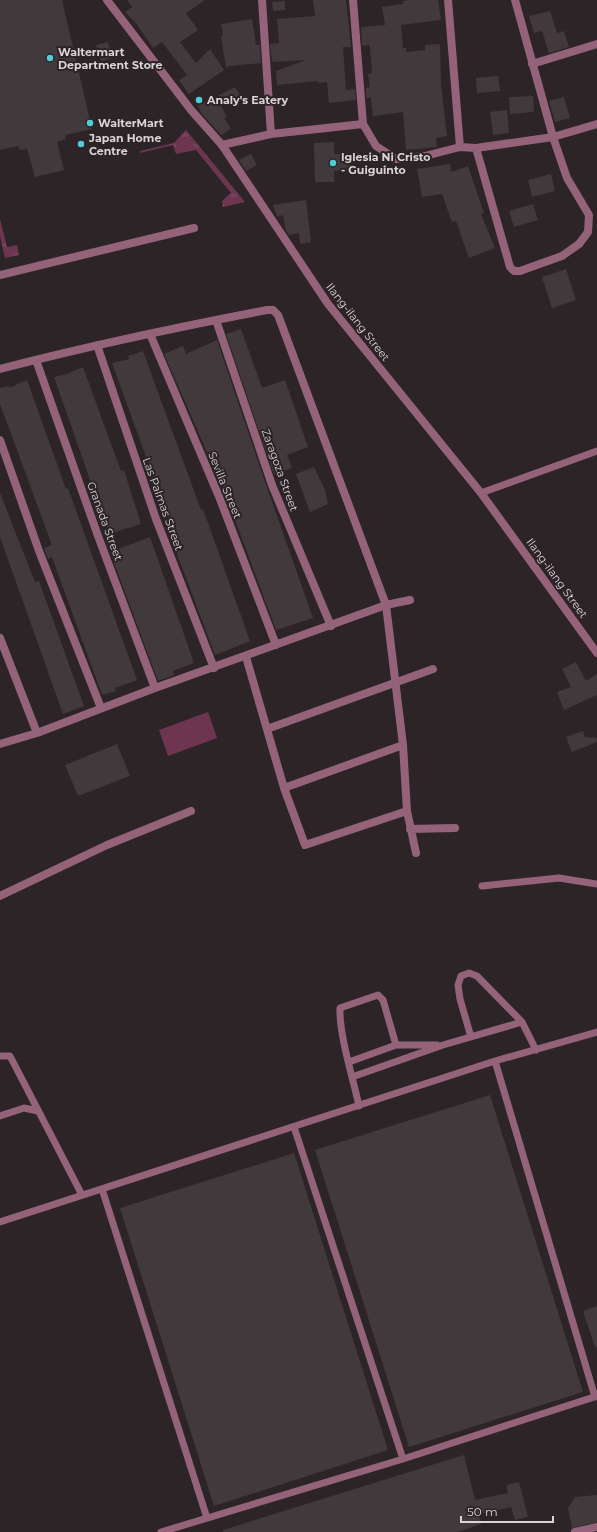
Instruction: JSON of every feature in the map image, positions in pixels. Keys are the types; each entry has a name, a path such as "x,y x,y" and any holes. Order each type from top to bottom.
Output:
{"street":[{"name":"Ilang-ilang Street","path":"107,0 191,110 222,145 328,304 482,493 597,653"},
{"path":"262,0 271,134"},
{"path":"353,0 363,124 376,146 396,159 425,156 460,147 476,148 553,137 597,124"},
{"path":"448,0 460,147"},
{"path":"476,148 510,267 514,271 520,271 562,256 579,244 588,232 593,215 567,178 553,137 515,0"},
{"path":"532,64 597,44"},
{"path":"222,145 271,134 363,124"},
{"path":"0,275 194,228"},
{"path":"0,369 97,345 267,310 273,310 278,315 386,605 403,745 407,810 416,854"},
{"name":"Zaragoza Street","path":"216,320 272,485 331,626"},
{"name":"Sevilla Street","path":"150,334 220,499 276,645"},
{"name":"Las Palmas Street","path":"97,345 156,519 214,668"},
{"name":"Granada Street","path":"36,360 98,536 155,688"},
{"path":"0,440 40,551 101,708"},
{"path":"0,744 37,733 155,688 246,657 386,605 410,600"},
{"path":"0,638 37,733"},
{"path":"246,657 284,788 305,845 407,810"},
{"path":"267,729 433,669"},
{"path":"284,788 403,745"},
{"path":"0,896 107,845 191,811"},
{"path":"410,829 455,828"},
{"path":"575,1532 597,1527"}],"lane":[{"path":"482,493 597,451"},
{"path":"482,886 559,878 597,884"},
{"path":"471,1037 460,999 458,985 461,976 469,973 477,976 522,1022 536,1050"},
{"path":"359,1106 340,1019 340,1008 378,995 383,1000 396,1045"},
{"path":"352,1077 443,1045 522,1022"},
{"path":"0,1222 495,1061 597,1032"},
{"path":"349,1062 396,1045 443,1045"},
{"path":"0,1056 10,1056 82,1195"},
{"path":"161,1532 596,1397 495,1061"},
{"path":"0,1116 24,1108 38,1110"},
{"path":"294,1127 403,1458"},
{"path":"102,1189 207,1518"}],"green space":[{"path":"186,130 245,202 223,207 222,201 231,193 196,150 176,154 173,145 140,153 140,151 174,143"},
{"path":"0,219 7,247 17,245 19,255 5,258 0,236"},
{"path":"208,712 217,738 168,756 159,730"}],"building":[{"path":"0,0 62,0 92,129 65,135 66,139 57,142 64,170 35,177 27,149 20,150 18,146 0,150"},
{"path":"127,0 205,0 186,13 198,30 180,42 196,63 210,49 224,70 189,94 179,80 187,75 162,42 153,48 136,23 125,12 132,7"},
{"path":"313,0 346,0 351,47 343,47 346,90 355,89 356,100 329,103 327,82 318,83 318,81 277,85 276,71 306,60 272,62 270,44 279,43 277,19 315,16"},
{"path":"438,0 441,20 401,25 403,48 406,48 406,52 425,50 425,45 440,44 441,84 447,136 436,138 437,147 406,150 403,112 373,116 371,98 366,98 366,88 370,87 368,74 372,73 370,49 369,45 362,46 361,27 385,25 382,7 403,4 403,1"},
{"path":"285,1 285,10 273,11 272,2"},
{"path":"550,11 557,33 564,31 569,47 549,53 542,31 534,33 529,16"},
{"path":"252,19 256,45 260,45 261,63 229,66 226,68 221,36 223,35 221,24"},
{"path":"108,42 112,58 101,61 96,45"},
{"path":"498,76 500,91 477,93 476,78"},
{"path":"235,87 239,93 239,99 218,100 227,117 224,118 231,129 221,135 202,114 198,106"},
{"path":"533,96 534,112 510,114 509,97"},
{"path":"564,97 570,118 555,122 549,101"},
{"path":"507,110 509,133 493,135 490,112"},
{"name":"Iglesia Ni Cristo - Guiguinto","path":"334,142 334,154 345,154 351,160 351,166 346,170 334,171 334,182 315,182 314,143"},
{"path":"251,154 257,165 246,171 239,160"},
{"path":"450,164 451,172 468,166 484,213 481,214 495,248 469,258 456,221 452,222 442,194 422,197 417,169"},
{"path":"551,174 555,191 532,197 528,180"},
{"path":"306,200 311,242 300,244 299,233 289,235 286,231 283,215 277,217 273,205"},
{"path":"533,204 538,220 514,227 509,211"},
{"path":"566,269 576,300 552,308 542,277"},
{"path":"241,329 262,388 285,380 308,447 287,455 292,468 274,475 226,334"},
{"path":"217,340 313,618 276,630 225,493 164,354 183,346 186,354"},
{"path":"143,351 201,510 203,509 250,641 215,655 168,530 171,529 170,523 112,363 129,359 128,356"},
{"path":"83,367 121,471 124,470 141,524 109,534 54,377 67,374"},
{"path":"27,380 66,489 68,488 137,680 115,688 116,691 102,695 52,557 48,559 44,548 52,545 0,404 0,388 9,386 9,388"},
{"path":"314,467 325,490 328,504 310,512 296,474"},
{"path":"0,493 35,582 39,581 84,706 63,714 0,537"},
{"path":"150,537 194,663 173,671 174,675 158,681 110,552"},
{"path":"576,662 586,681 597,674 597,695 564,710 557,692 571,687 562,669"},
{"path":"583,731 585,737 597,738 597,742 572,752 566,737"},
{"path":"117,744 130,776 78,796 65,765"},
{"path":"490,1095 583,1392 409,1447 315,1150"},
{"path":"294,1153 388,1450 214,1506 120,1208"},
{"path":"597,1306 597,1347 595,1347 583,1311"},
{"path":"464,1455 475,1500 508,1493 506,1485 519,1482 528,1517 515,1520 511,1507 479,1514 481,1524 458,1532 223,1532 223,1530"},
{"path":"597,1495 597,1522 572,1528 568,1508 575,1497"}],"place":[{"name":"Waltermart Department Store","path":"50,58"},
{"name":"Analy's Eatery","path":"199,100"},
{"name":"WalterMart","path":"90,123"},
{"name":"Japan Home Centre","path":"81,144"},
{"name":"Iglesia Ni Cristo - Guiguinto","path":"333,163"}]}
